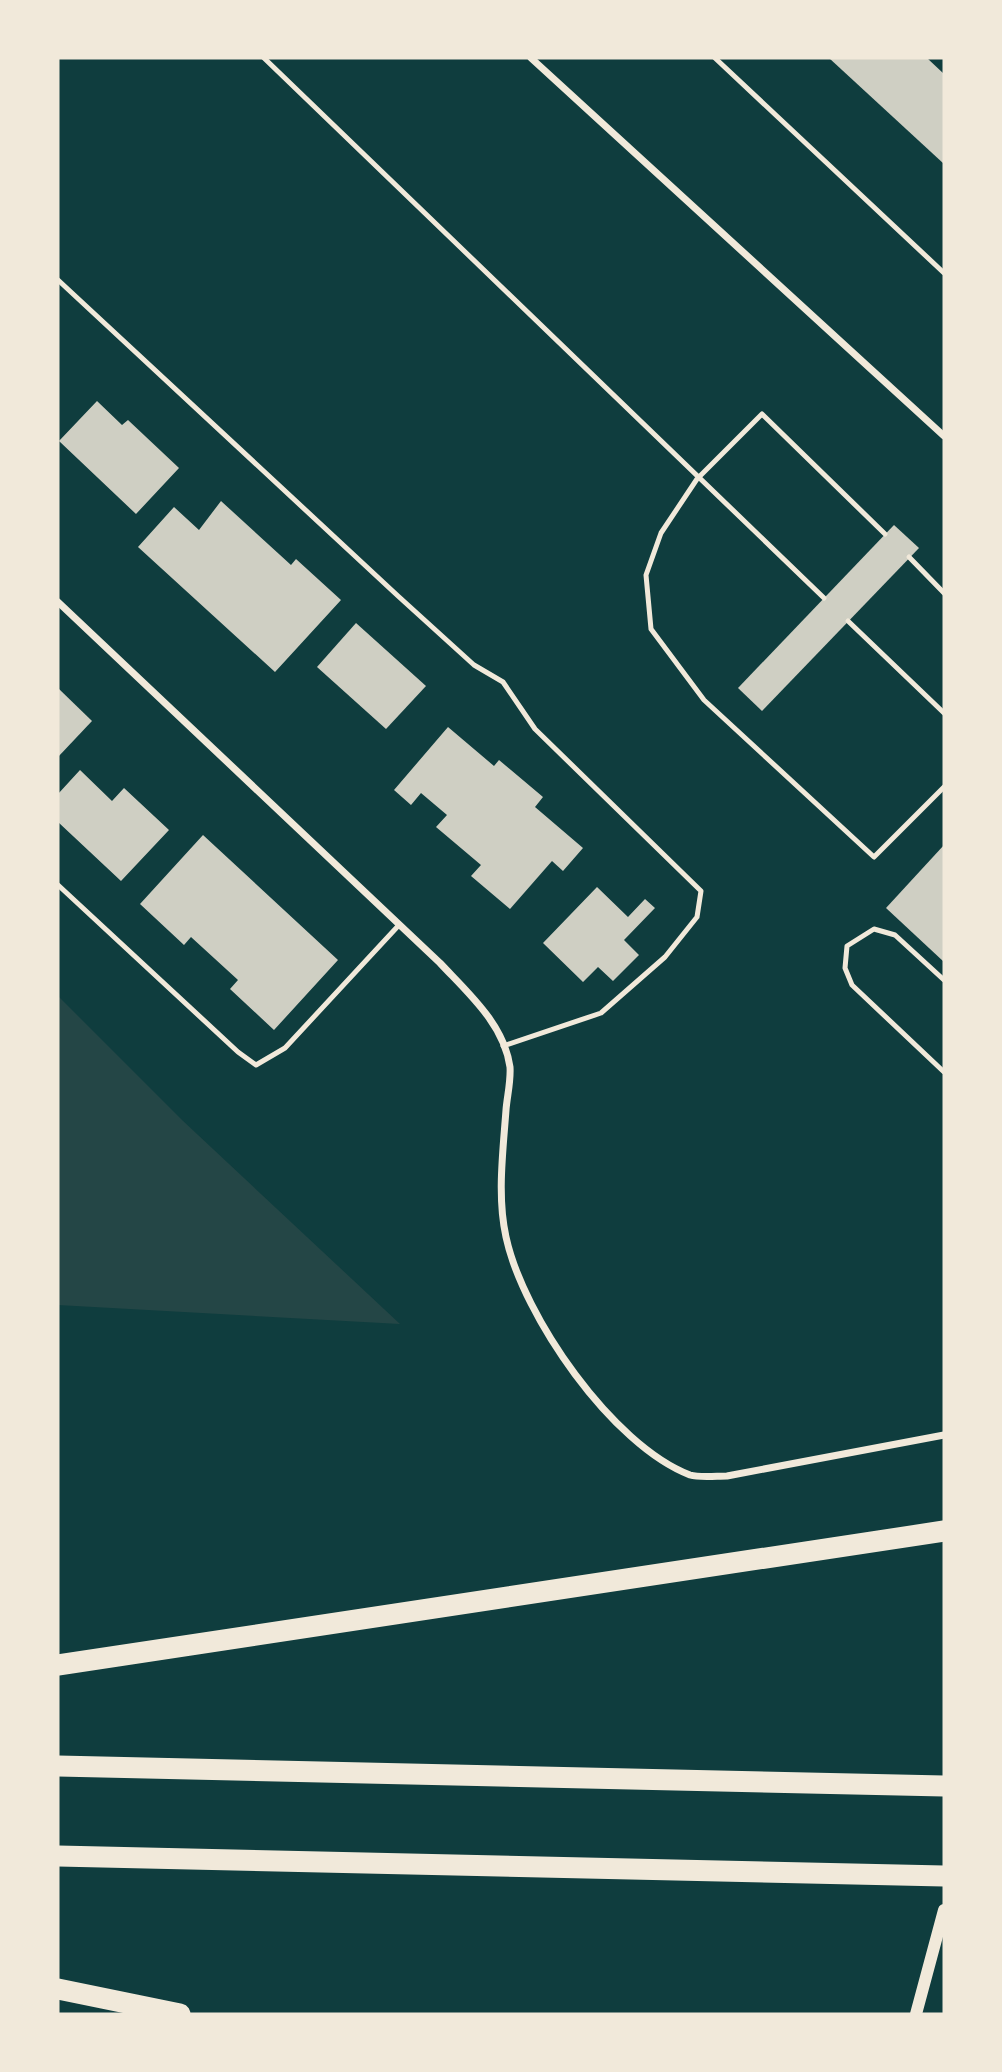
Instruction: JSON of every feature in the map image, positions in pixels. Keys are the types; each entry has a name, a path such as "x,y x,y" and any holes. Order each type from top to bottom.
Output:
{"highway":[{"path":"58,1665 944,1531"},
{"path":"58,1766 944,1786"},
{"path":"58,1856 944,1876"},
{"path":"58,1989 180,2014"}],"street":[{"path":"531,58 944,436"},
{"path":"58,602 440,963 492,1019 510,1067 502,1172 506,1237 528,1303 567,1365 621,1424 647,1447 692,1476 727,1476 944,1435"},
{"path":"916,2014 944,1910"}],"lane":[{"path":"264,58 824,598"},
{"path":"715,58 944,273"},
{"path":"58,281 474,665 503,682 535,729 701,891 697,917 665,957 601,1013 502,1046"},
{"path":"885,534 762,414 697,478 661,533 646,575 652,629 704,700 874,857 944,787"},
{"path":"909,557 944,593"},
{"path":"848,621 944,713"},
{"path":"58,885 238,1052 256,1065 285,1048 399,925"},
{"path":"944,980 895,935 874,929 847,946 845,968 852,985 944,1072"}],"shaded area":[{"path":"58,996 182,1120 400,1324 58,1305"}],"building":[{"path":"829,58 927,58 944,74 944,164"},
{"path":"97,401 122,425 128,420 179,468 136,514 59,441"},
{"path":"221,501 291,565 296,559 341,600 275,672 138,547 174,507 199,530"},
{"path":"894,525 919,548 762,711 738,688"},
{"path":"356,623 426,686 386,729 317,667"},
{"path":"58,688 92,721 58,757"},
{"path":"448,727 494,766 499,760 543,797 535,807 583,848 563,871 552,861 510,909 471,876 481,865 436,827 447,815 421,793 411,805 394,790"},
{"path":"80,770 112,801 124,788 169,830 121,881 58,822 58,794"},
{"path":"203,835 338,960 274,1030 230,989 238,980 191,937 184,945 140,904"},
{"path":"944,845 944,962 886,908"},
{"path":"597,887 628,917 645,899 655,908 624,940 639,955 613,981 598,967 583,982 543,943"}]}
